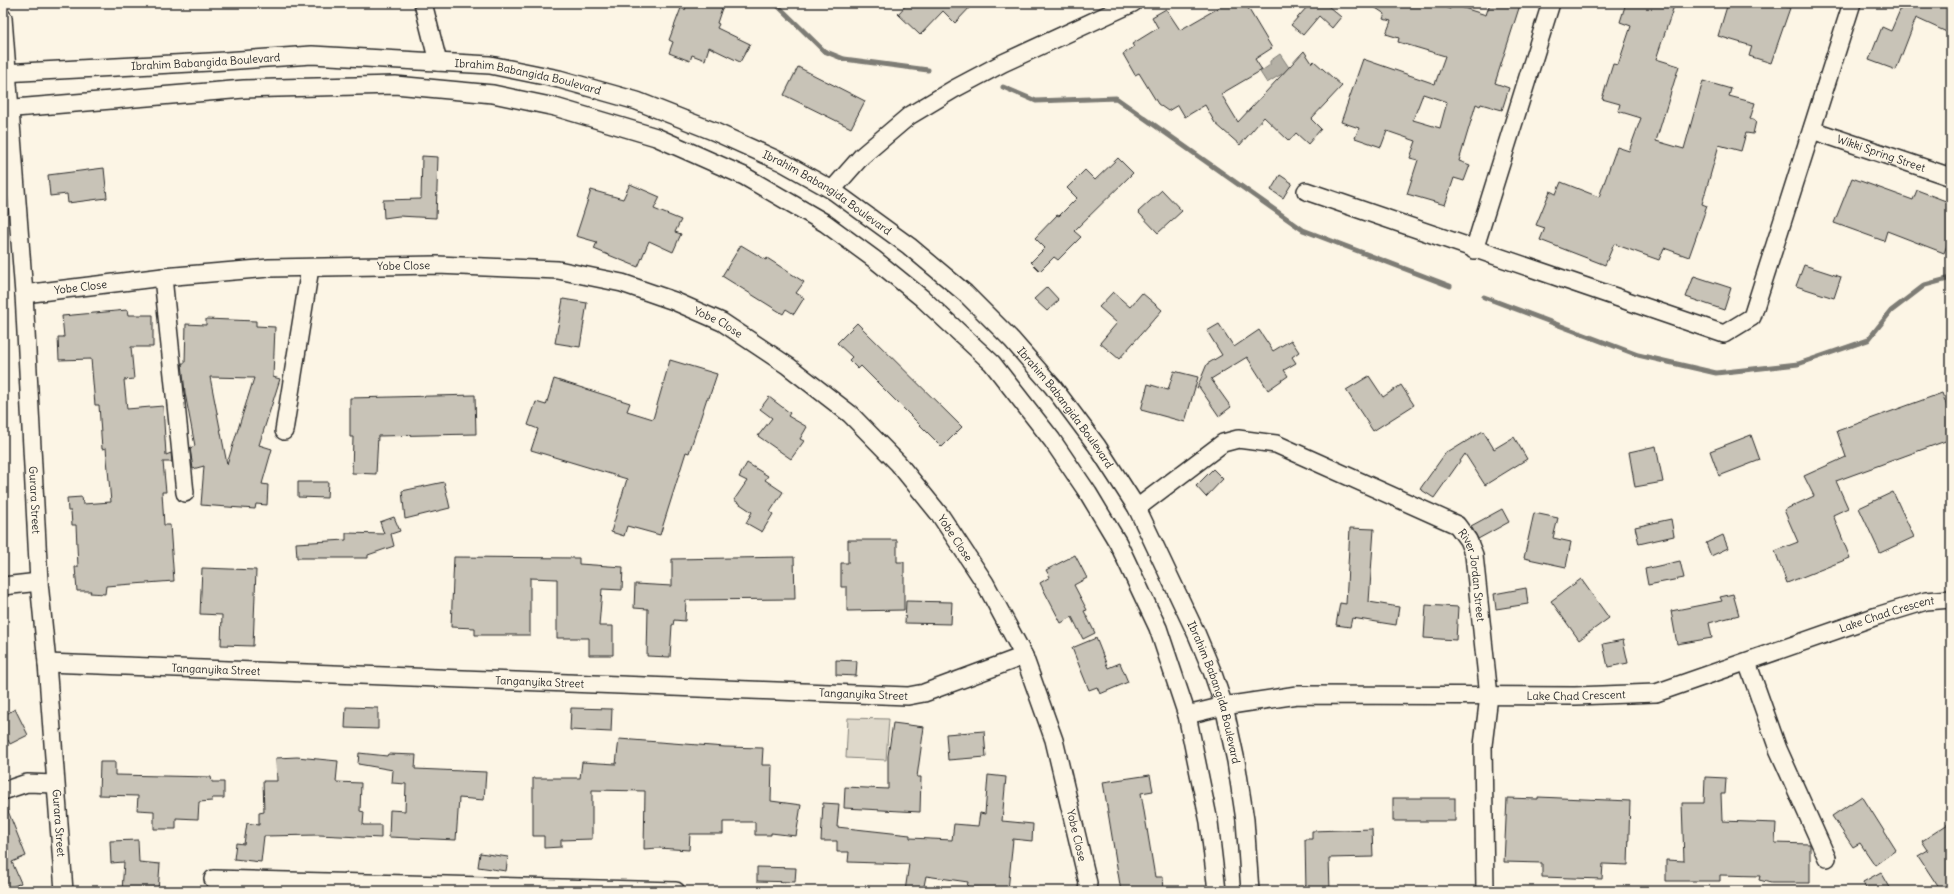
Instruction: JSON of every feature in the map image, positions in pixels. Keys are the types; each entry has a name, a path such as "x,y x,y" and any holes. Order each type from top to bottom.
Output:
{"street":[{"path":"423,3 438,62"},
{"path":"832,190 862,156 909,116 1002,63 1107,8 1133,3"},
{"path":"1474,250 1551,3"},
{"path":"1306,191 1474,250 1724,334 1752,317 1852,3"},
{"name":"Gurara Street","path":"3,18 7,109 24,294 39,582 47,663 64,891"},
{"name":"Ibrahim Babangida Boulevard","path":"5,72 210,62 312,55 490,66 559,79 637,101 713,131 784,164 832,190 909,246 965,293 1012,340 1053,387 1097,446 1137,508 1197,635 1212,671 1224,706 1236,761 1245,820 1250,891"},
{"name":"Ibrahim Babangida Boulevard","path":"7,109 244,89 394,85 486,93 555,107 656,137 744,176 825,223 874,259 922,298 992,362 1052,440 1088,493 1118,543 1158,628 1187,715 1209,822 1217,891"},
{"name":"Wikki Spring Street","path":"1812,130 1951,177"},
{"name":"Yobe Close","path":"24,294 163,277 270,268 438,265 558,270 622,283 674,301 722,322 788,366 850,414 898,464 940,516 981,577 1024,656 1054,740 1086,875 1087,891"},
{"path":"284,431 310,268"},
{"path":"163,277 185,493"},
{"name":"River Jordan Street","path":"1137,508 1223,443 1238,439 1276,444 1457,525 1468,540 1474,556 1489,696 1483,745 1485,891"},
{"path":"3,586 39,582"},
{"name":"Lake Chad Crescent","path":"1187,715 1224,706 1297,695 1575,696 1656,693 1926,601 1951,599"},
{"name":"Tanganyika Street","path":"47,663 908,696 924,693 1024,656"},
{"path":"1747,662 1778,749 1827,858"},
{"path":"3,791 27,783 55,784"},
{"path":"213,879 429,888 676,891"}],"shaded area":[{"path":"1280,54 1290,69 1267,83 1260,72 1270,65 1270,61"},
{"path":"848,718 889,719 886,760 846,758"}],"building":[{"path":"688,3 710,3 722,8 717,23 719,24 717,28 750,44 740,62 709,47 705,60 692,55 690,61 669,53 673,42 669,40 681,8 685,10"},
{"path":"908,3 974,3 955,23 943,11 920,35 898,14"},
{"path":"1227,3 1245,3 1272,48 1255,59 1262,70 1221,94 1238,122 1304,51 1312,63 1314,61 1342,86 1311,119 1321,129 1308,144 1296,133 1289,141 1264,117 1240,145 1215,123 1205,105 1185,117 1178,105 1168,111 1158,104 1139,73 1135,75 1123,54 1134,47 1132,44 1158,28 1152,17 1166,9 1180,30"},
{"path":"1303,3 1330,3 1328,6 1341,17 1332,28 1319,16 1303,35 1291,25 1307,7"},
{"path":"1368,3 1432,3 1450,9 1451,4 1486,15 1490,3 1512,3 1520,5 1495,83 1509,88 1502,110 1476,104 1459,161 1470,165 1464,181 1454,178 1445,205 1407,194 1418,160 1410,158 1416,141 1387,131 1381,147 1355,138 1359,128 1341,122 1363,59 1435,84 1445,56 1398,42 1399,38 1386,34 1391,21 1383,19 1385,14","holes":["1423,94 1447,102 1440,128 1413,120"]},
{"path":"1626,3 1675,3 1656,59 1679,66 1656,141 1684,149 1703,81 1731,89 1729,96 1755,103 1750,119 1756,121 1753,134 1746,133 1741,151 1719,145 1702,204 1707,206 1689,257 1664,248 1659,260 1614,244 1605,265 1540,240 1545,228 1536,225 1550,191 1556,194 1561,182 1599,197 1617,147 1629,151 1641,118 1618,111 1620,104 1602,99 1613,64 1618,65 1631,26 1620,22"},
{"path":"1728,3 1775,3 1790,8 1771,63 1749,56 1752,46 1718,36"},
{"path":"1903,3 1951,3 1951,34 1916,18 1896,70 1869,60 1882,27 1891,31"},
{"path":"798,67 865,101 851,128 784,95"},
{"path":"422,156 438,157 436,218 399,216 384,218 383,200 421,199"},
{"path":"1118,158 1133,173 1074,231 1081,237 1058,260 1054,257 1040,271 1031,262 1045,248 1035,238 1057,215 1059,216 1077,198 1067,188 1085,170 1095,180"},
{"path":"104,168 107,198 68,203 67,194 50,196 48,175"},
{"path":"1280,175 1292,183 1283,198 1271,190"},
{"path":"1852,178 1913,200 1917,190 1951,203 1951,235 1944,253 1887,231 1884,241 1834,223"},
{"path":"630,184 660,197 654,209 681,220 675,232 681,234 673,252 649,241 638,267 594,249 597,242 576,236 591,190 623,199"},
{"path":"1162,190 1182,211 1158,233 1138,212"},
{"path":"741,245 766,260 767,258 804,282 796,293 804,298 794,314 786,309 783,314 722,276"},
{"path":"1804,265 1841,277 1834,298 1796,286"},
{"path":"1694,276 1731,288 1724,310 1686,297"},
{"path":"1047,287 1059,300 1047,311 1034,299"},
{"path":"1113,292 1130,307 1142,293 1162,310 1119,359 1100,343 1117,323 1099,307"},
{"path":"563,299 587,303 580,347 555,343"},
{"path":"127,310 128,315 153,315 153,347 131,347 134,379 124,380 127,409 163,406 166,455 171,453 172,462 163,462 166,492 162,492 164,525 170,525 174,581 106,586 105,594 90,593 91,591 77,591 75,567 78,567 76,525 72,525 71,511 68,511 67,498 82,497 83,504 111,502 106,448 102,449 99,405 95,405 91,359 59,360 58,337 64,337 62,316"},
{"path":"206,319 256,321 256,326 275,327 273,377 280,379 259,445 272,449 262,484 268,485 267,505 256,504 255,509 201,505 204,466 193,469 190,448 195,446 185,393 182,363 185,363 186,324 206,325","holes":["210,377 254,378 227,464"]},
{"path":"857,323 962,427 942,447 861,366 858,369 849,360 852,357 837,343"},
{"path":"1219,324 1234,347 1259,330 1273,351 1291,340 1299,352 1292,357 1296,363 1284,370 1288,376 1268,390 1247,357 1211,379 1231,407 1219,416 1199,387 1197,388 1207,364 1222,355 1207,331"},
{"path":"670,360 717,374 709,398 707,398 689,453 686,452 660,535 627,526 624,536 611,532 627,479 531,450 538,429 528,425 536,402 546,405 554,379 630,403 627,411 653,419"},
{"path":"1174,371 1198,377 1185,422 1141,410 1148,384 1168,390"},
{"path":"1369,376 1383,397 1401,385 1414,405 1373,431 1346,390"},
{"path":"1942,393 1951,417 1951,439 1836,481 1848,508 1833,515 1850,558 1787,583 1775,551 1798,542 1784,510 1814,496 1804,476 1846,457 1837,431"},
{"path":"475,395 476,434 378,436 376,474 352,473 353,437 350,437 350,398"},
{"path":"769,397 790,413 788,416 807,427 800,439 804,441 791,459 758,436 772,418 760,409"},
{"path":"1483,431 1494,449 1514,437 1527,459 1485,485 1465,454 1434,498 1420,489 1447,451 1449,452"},
{"path":"1751,435 1760,460 1719,476 1710,451"},
{"path":"1656,446 1663,482 1635,487 1629,452"},
{"path":"747,463 768,476 765,480 783,492 770,512 773,514 762,532 746,523 752,512 734,500 747,481 739,477"},
{"path":"1213,469 1223,479 1206,497 1196,486"},
{"path":"298,482 328,482 327,498 298,497"},
{"path":"444,482 450,508 405,519 402,491"},
{"path":"1893,492 1914,537 1880,553 1859,508"},
{"path":"1502,509 1509,522 1478,539 1471,526"},
{"path":"1534,513 1558,518 1553,538 1571,542 1566,567 1524,558"},
{"path":"394,517 400,531 391,534 394,546 368,555 368,558 297,558 296,543 346,540 346,533 384,534 380,522"},
{"path":"1671,519 1674,536 1639,544 1635,527"},
{"path":"1350,528 1374,529 1369,602 1399,607 1396,625 1352,618 1350,627 1336,625 1340,603 1346,604"},
{"path":"1723,535 1728,548 1711,556 1706,543"},
{"path":"848,540 897,540 897,562 904,562 904,610 847,611 847,587 841,587 841,563 848,563"},
{"path":"1075,555 1087,578 1074,585 1087,610 1084,611 1095,633 1083,639 1072,617 1061,623 1040,583 1050,577 1046,570"},
{"path":"454,557 579,558 579,564 623,567 622,590 602,589 599,626 613,626 613,655 589,655 589,638 557,638 557,579 530,578 530,635 475,635 475,628 451,627"},
{"path":"794,557 795,599 686,600 685,621 674,620 672,625 670,657 647,656 648,609 634,608 635,584 672,586 672,559"},
{"path":"1680,561 1684,578 1648,585 1645,569"},
{"path":"202,568 256,570 253,646 221,645 222,615 200,614"},
{"path":"1581,579 1609,618 1579,640 1551,601"},
{"path":"1526,588 1528,604 1496,609 1494,594"},
{"path":"1733,594 1739,615 1709,623 1712,638 1677,644 1671,611 1722,601 1720,597"},
{"path":"906,601 952,602 951,624 905,623"},
{"path":"1426,605 1458,607 1456,640 1424,638"},
{"path":"1096,638 1108,668 1120,663 1128,682 1100,694 1097,687 1089,690 1072,648"},
{"path":"1623,640 1628,663 1608,667 1603,644"},
{"path":"836,660 857,661 856,676 836,675"},
{"path":"346,707 378,708 378,729 345,728"},
{"path":"571,708 612,709 611,732 570,730"},
{"path":"15,709 28,735 10,744 8,740 3,743 3,716"},
{"path":"893,723 924,727 917,777 921,777 920,812 844,808 845,787 888,789 888,756"},
{"path":"984,731 986,757 948,760 946,734"},
{"path":"619,739 725,747 763,748 762,765 772,765 771,801 801,805 796,836 771,833 771,835 755,835 755,822 723,822 723,834 690,834 689,850 658,848 644,849 645,791 592,790 592,839 561,840 561,847 544,848 544,836 533,836 533,778 580,778 582,762 616,764"},
{"path":"359,753 387,756 388,754 416,755 415,769 486,772 484,800 459,798 456,840 389,837 390,810 405,811 406,784 392,783 393,770 358,764"},
{"path":"297,757 338,761 336,782 361,783 360,811 364,812 363,825 381,825 381,838 319,835 264,836 261,862 234,859 236,843 244,844 247,823 259,825 259,813 264,812 263,781 277,781 276,758"},
{"path":"100,762 115,762 115,775 211,777 212,782 224,782 224,798 212,798 212,801 199,802 198,819 176,818 176,829 154,829 154,811 137,810 138,796 99,795"},
{"path":"988,775 1006,777 1002,821 1033,824 1032,841 1013,839 1008,891 967,887 968,882 926,876 923,891 905,891 909,864 848,862 849,852 837,852 837,841 821,841 823,803 839,804 837,827 910,835 910,838 952,840 954,824 978,826 980,813 985,814"},
{"path":"1150,775 1153,791 1141,793 1155,877 1163,877 1164,890 1144,891 1143,888 1121,891 1103,782"},
{"path":"1705,777 1726,778 1725,794 1721,794 1722,821 1776,823 1775,843 1810,844 1810,883 1771,883 1759,880 1760,876 1720,875 1720,881 1666,881 1666,860 1684,861 1682,803 1704,803"},
{"path":"1862,796 1896,850 1875,865 1860,843 1853,847 1832,816"},
{"path":"1538,797 1630,801 1628,865 1603,864 1602,879 1542,877 1542,863 1504,862 1507,798 1538,799"},
{"path":"1393,798 1455,798 1455,821 1393,821"},
{"path":"4,801 26,856 12,862 21,883 3,891"},
{"path":"1951,822 1951,886 1941,891 1918,856 1928,850 1922,841"},
{"path":"1372,829 1373,857 1329,858 1330,891 1306,891 1305,839 1312,839 1312,831"},
{"path":"138,840 139,862 160,864 158,891 122,891 124,862 111,863 110,841"},
{"path":"480,853 508,857 506,871 478,867"},
{"path":"757,867 796,868 795,882 757,881"},
{"path":"1881,872 1892,891 1867,891 1863,882"}],"waterway":[{"path":"775,3 824,51 844,59 928,70"},
{"path":"1003,87 1036,101 1116,98 1303,230 1450,286"},
{"path":"1484,297 1638,355 1716,373 1798,364 1868,340 1891,311 1925,285 1951,278"}]}
